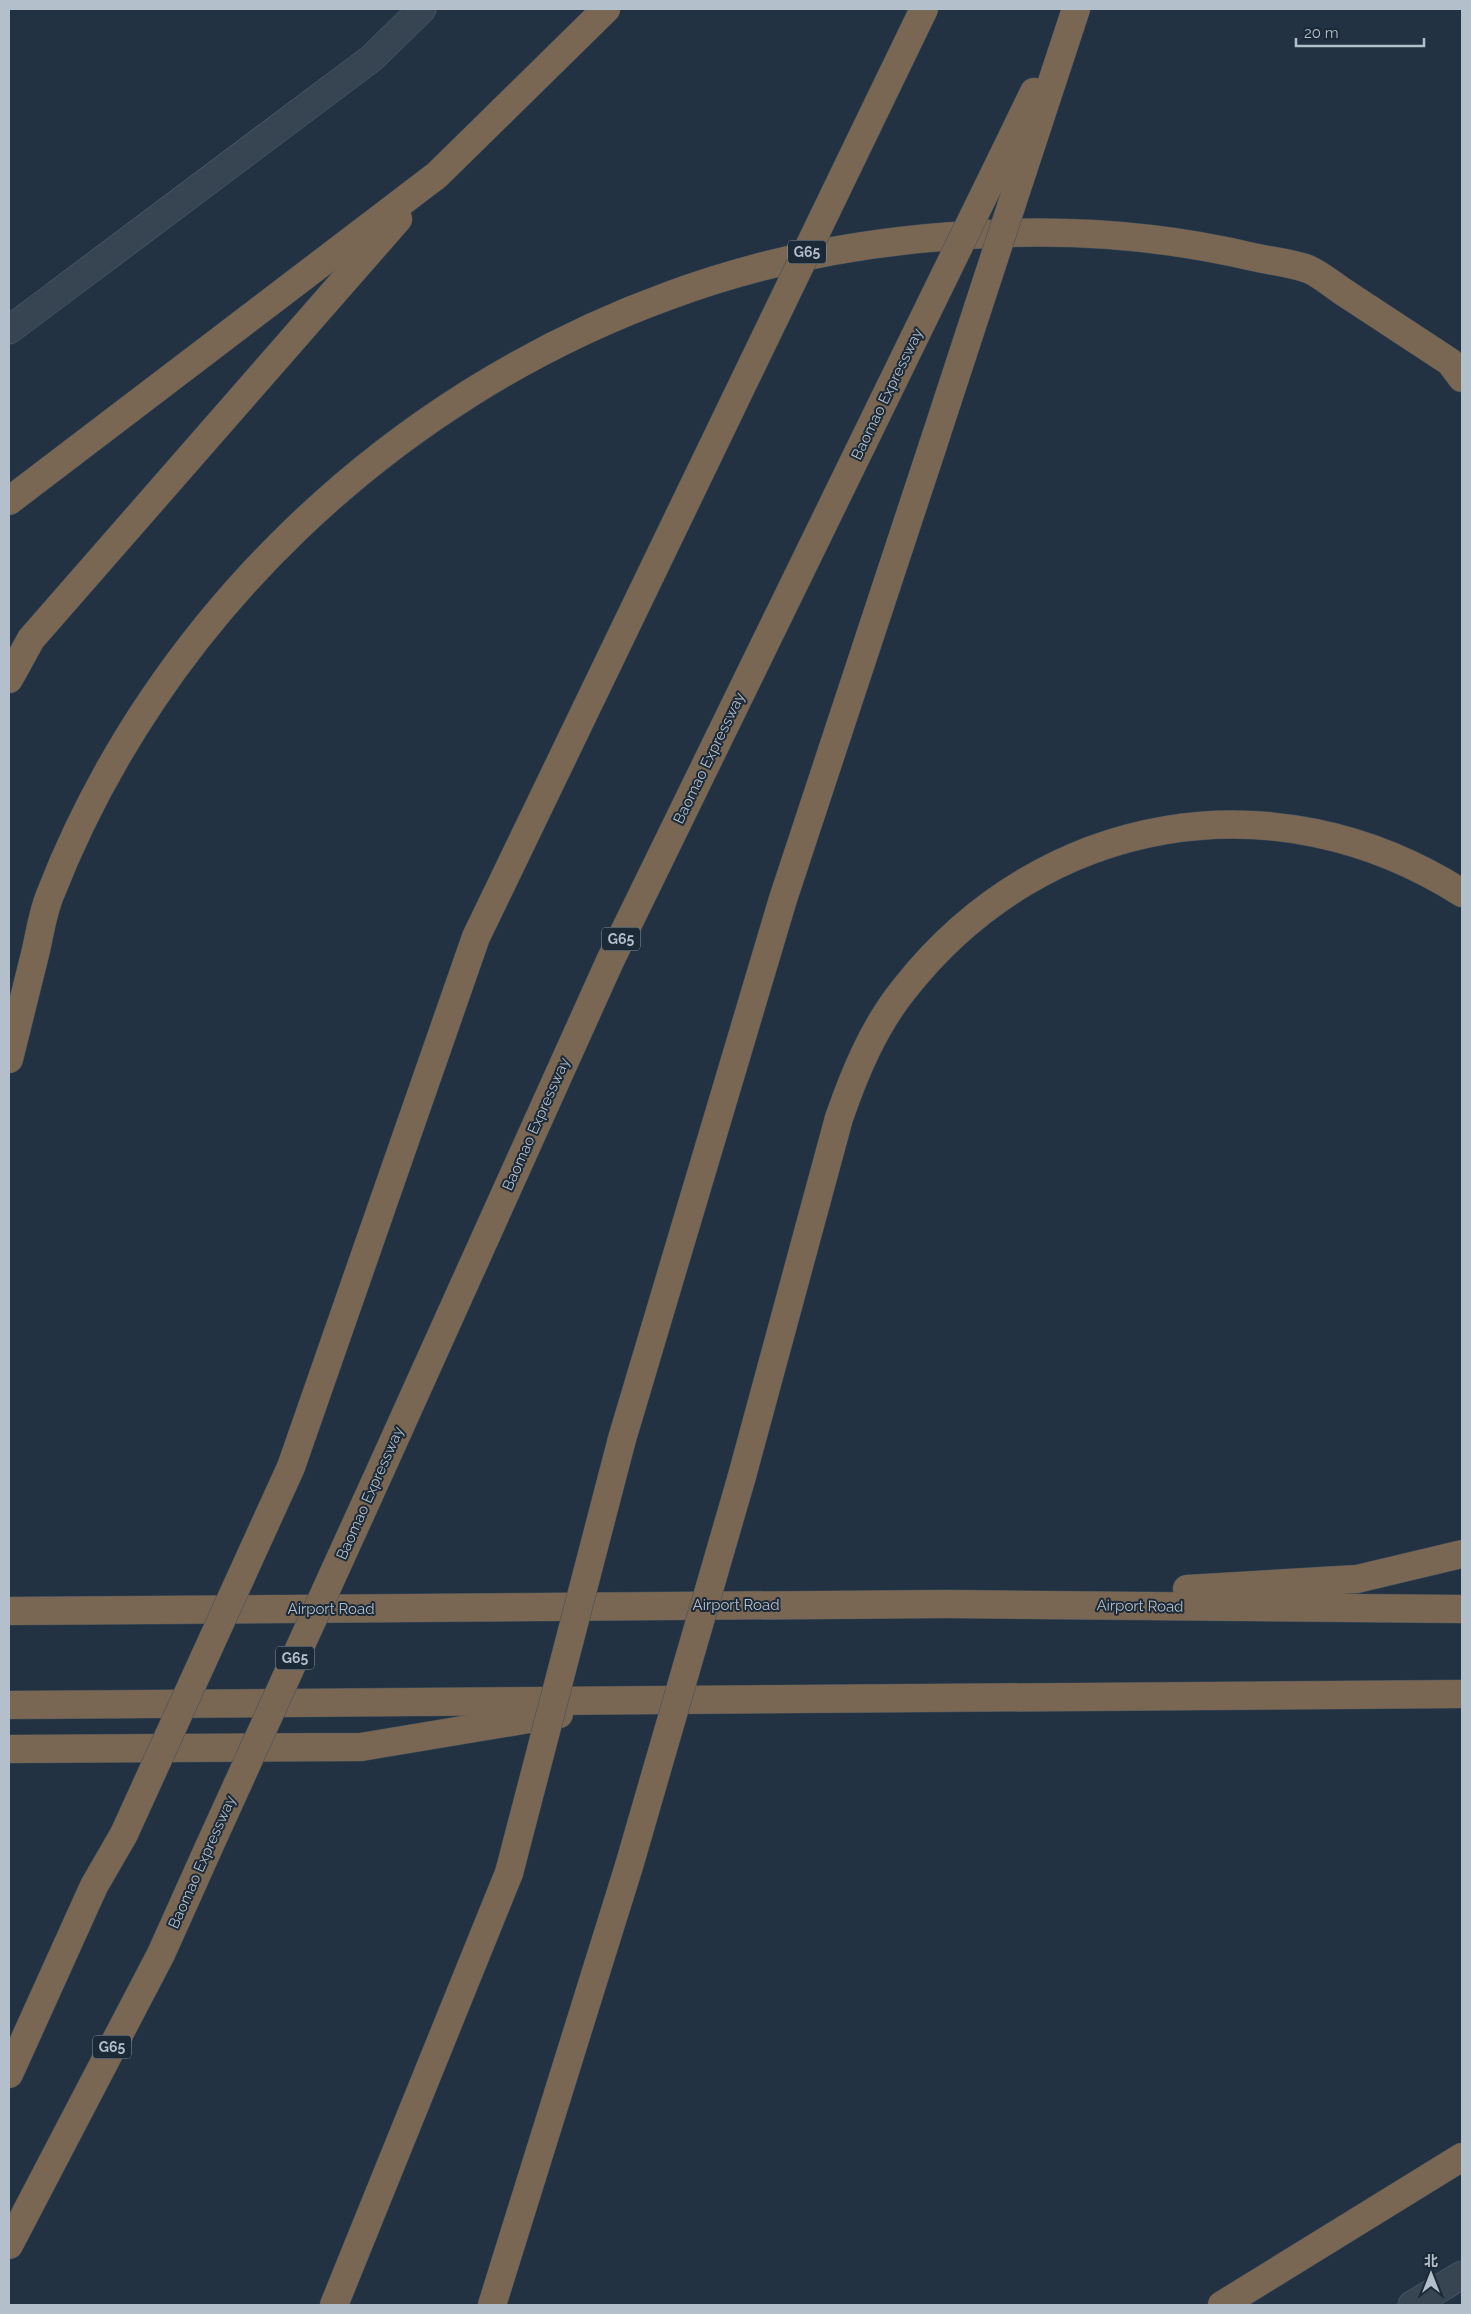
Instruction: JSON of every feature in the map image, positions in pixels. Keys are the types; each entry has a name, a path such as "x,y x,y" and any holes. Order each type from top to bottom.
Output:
{"highway":[{"path":"9,679 31,639 437,175 606,9"},
{"name":"G65","path":"9,2074 94,1886 124,1834 291,1467 476,937 924,9"},
{"path":"334,2305 509,1873 622,1439 784,899 933,445 1012,164 1075,9"},
{"name":"Baomao Expressway","path":"9,2245 161,1954 610,961 876,416 1012,164"},
{"path":"9,501 437,175"},
{"path":"9,1060 48,899 81,826 118,754 161,686 210,622 263,561 322,504 384,452 450,405 520,363 593,327 668,296 746,271 825,252 906,240 978,234 1068,233 1150,240 1230,251 1309,270 1450,362 1462,378"},
{"path":"492,2305 629,1866 742,1476 838,1118 855,1072 877,1029 904,989 935,952 970,919 1010,890 1052,866 1097,847 1145,834 1193,826 1243,824 1293,828 1342,838 1390,854 1434,876 1462,893"},
{"path":"947,1604 1357,1579 1462,1554"},
{"name":"Airport Road","path":"9,1611 947,1604 1462,1609"},
{"path":"9,1705 1462,1694"},
{"path":"9,1749 361,1747 644,1700"},
{"path":"1222,2305 1462,2157"}],"street":[{"path":"9,330 372,58 422,9"},
{"path":"1412,2305 1462,2274"}]}
